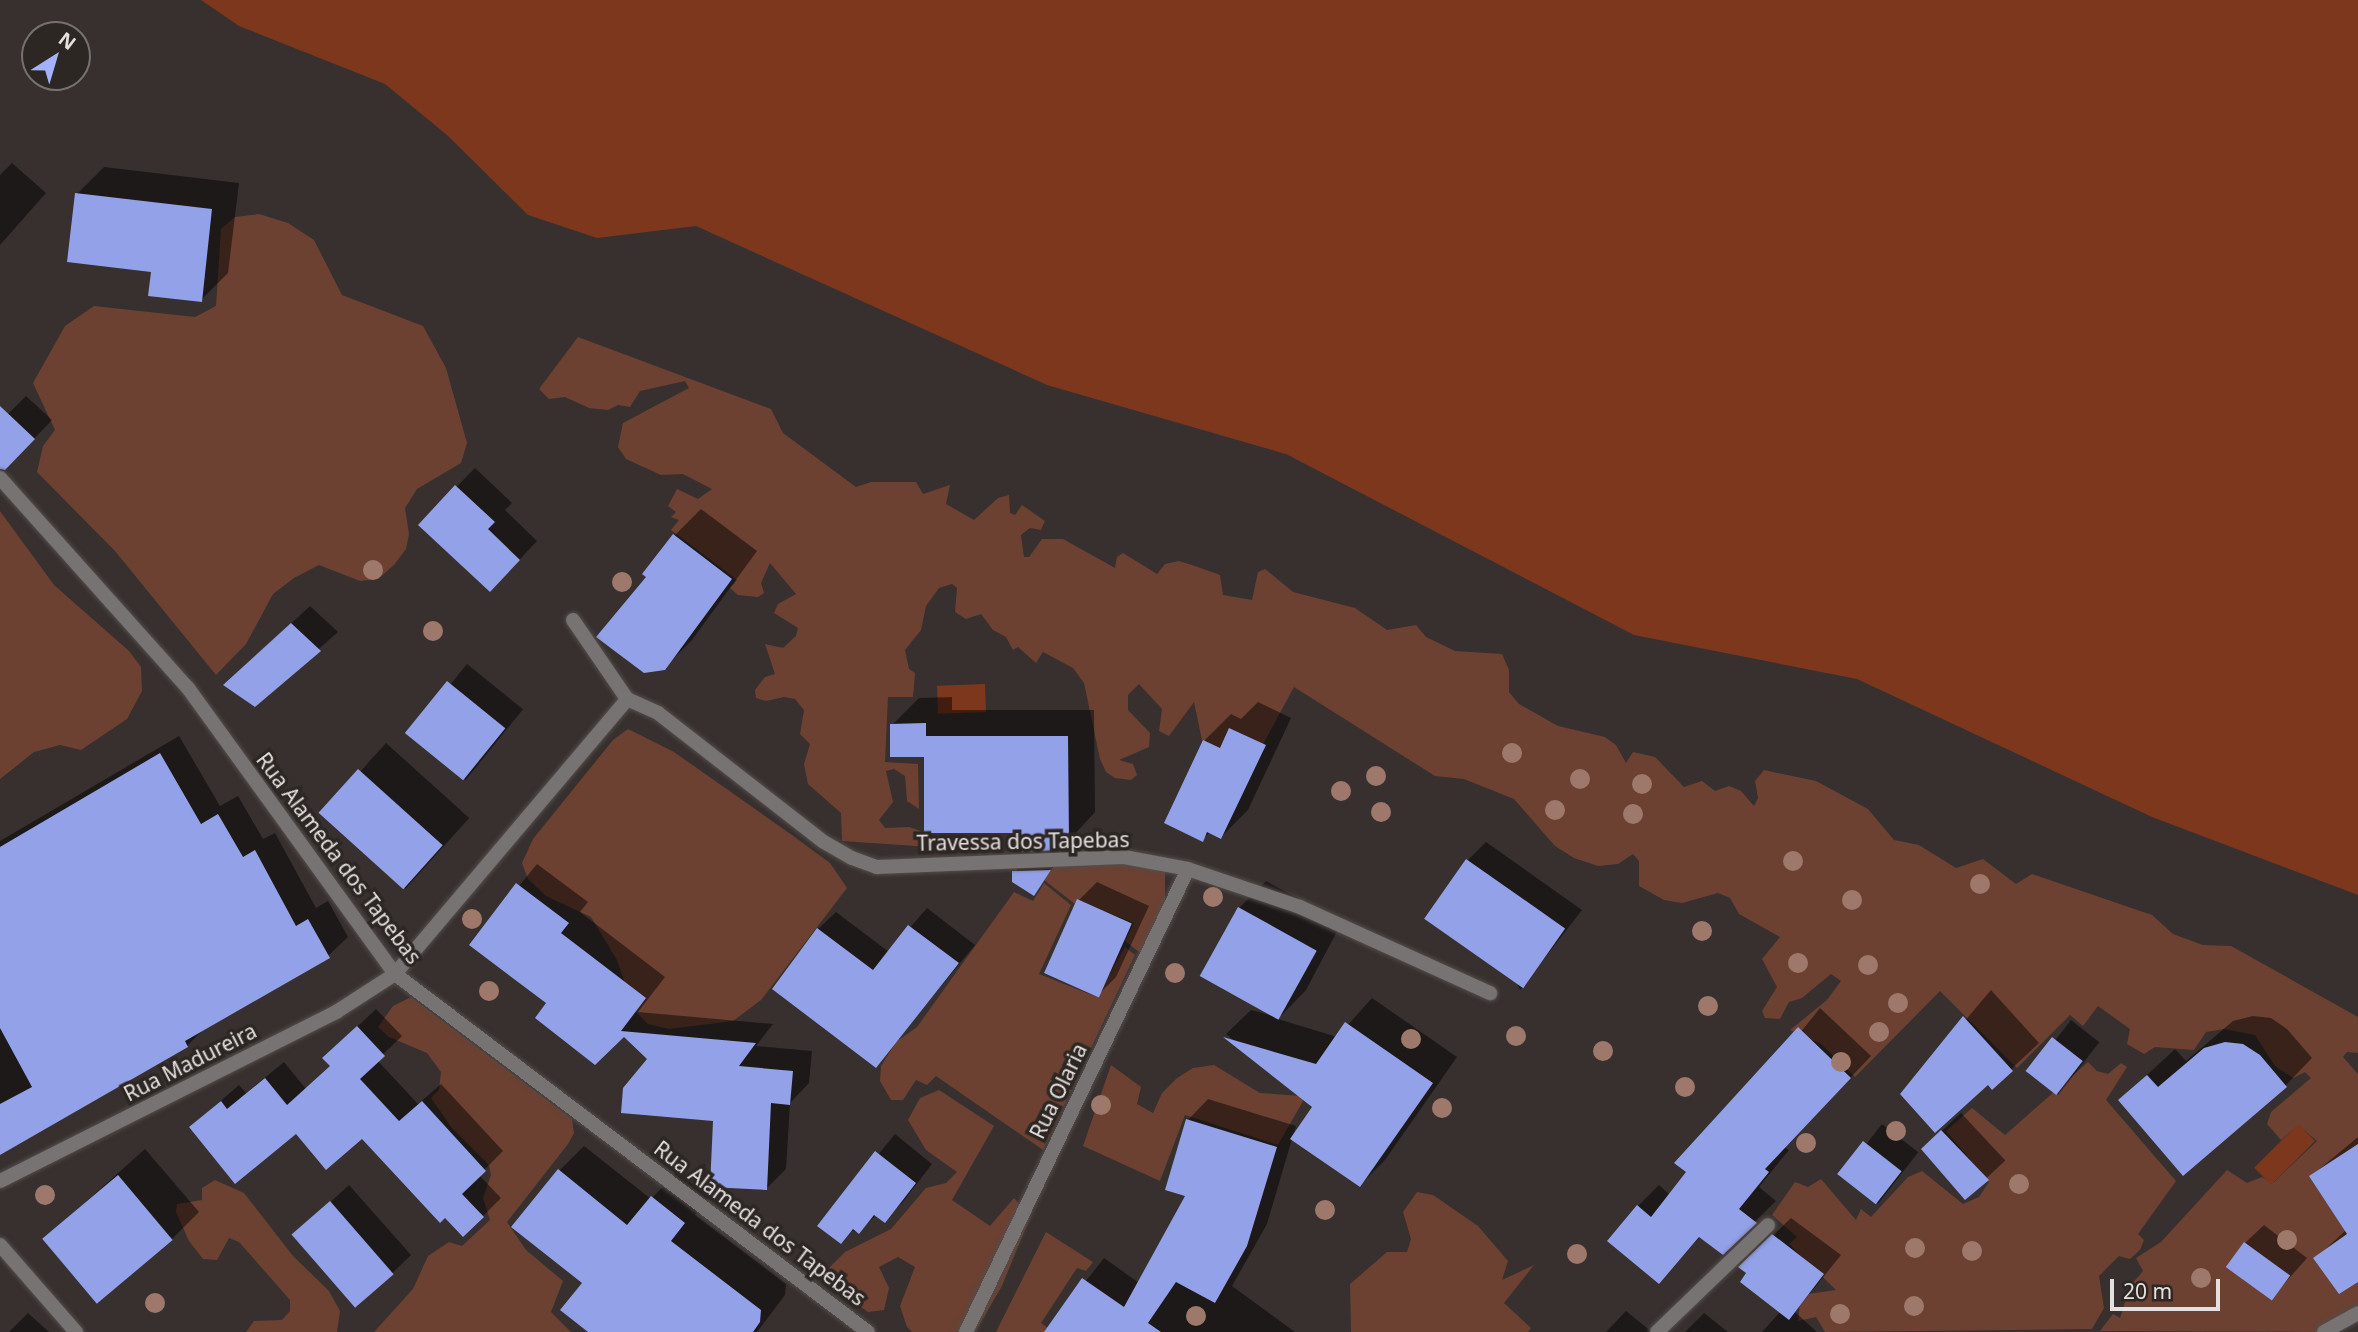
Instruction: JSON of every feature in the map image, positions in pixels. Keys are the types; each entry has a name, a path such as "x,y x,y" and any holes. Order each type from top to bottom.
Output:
{"street":[{"name":"Rua Alameda dos Tapebas","path":"0,478 188,688 395,974 868,1332"},
{"name":"Travessa dos Tapebas","path":"573,620 627,698 658,713 824,842 877,867 1124,857 1188,869 1300,907 1490,993"},
{"path":"395,974 627,698"},
{"name":"Rua Olaria","path":"966,1332 1188,869"},
{"name":"Rua Madureira","path":"0,1181 336,1013 395,974"},
{"path":"1657,1332 1768,1225"},
{"path":"0,1245 76,1332"},
{"path":"2325,1332 2358,1313"}],"shaded area":[{"path":"201,0 2358,0 2358,895 2152,817 1857,679 1634,635 1286,454 1047,385 696,226 597,238 528,215 447,135 385,84 239,26"},
{"path":"259,214 288,223 314,240 342,295 423,326 446,368 467,443 461,463 417,489 405,508 409,534 406,549 394,565 378,579 360,581 319,565 294,578 273,594 246,644 216,675 115,551 37,472 43,446 55,430 33,383 65,326 94,306 195,317 216,306 221,229 235,217"},
{"path":"578,337 771,409 783,433 856,487 871,482 916,482 923,494 950,485 946,504 974,520 998,498 1009,495 1010,513 1015,515 1022,505 1045,521 1041,530 1030,528 1021,535 1024,557 1029,557 1042,539 1063,539 1115,568 1117,557 1123,553 1157,574 1165,564 1179,561 1195,566 1220,575 1223,595 1252,600 1258,572 1265,569 1293,592 1355,608 1387,630 1416,625 1426,637 1455,651 1502,654 1509,670 1509,692 1519,704 1558,726 1605,737 1616,745 1626,763 1633,752 1655,757 1684,787 1702,781 1715,791 1729,786 1741,791 1754,806 1758,798 1755,781 1764,770 1816,781 1868,809 1894,840 1919,845 1956,868 1983,859 2016,884 2032,874 2152,915 2173,934 2203,945 2231,946 2358,1017 2358,1053 2347,1052 2343,1057 2358,1074 2358,1310 2318,1332 2100,1331 2113,1314 2120,1318 2130,1286 2143,1271 2136,1258 2161,1242 2227,1170 2247,1183 2262,1177 2273,1183 2317,1141 2298,1125 2281,1140 2267,1124 2271,1112 2311,1078 2305,1072 2293,1078 2275,1066 2255,1035 2224,1029 2206,1032 2194,1050 2155,1047 2144,1054 2127,1044 2130,1029 2098,1006 2083,1026 2070,1015 2017,1068 1940,991 1855,1077 1821,1044 1790,1030 1827,1000 1841,981 1831,974 1802,998 1789,1002 1780,1019 1765,1018 1762,1011 1777,987 1762,959 1780,937 1739,914 1730,898 1718,893 1682,903 1664,900 1639,886 1639,861 1633,854 1618,864 1598,866 1574,858 1555,846 1514,799 1464,779 1435,776 1294,687 1261,748 1222,753 1202,740 1194,702 1169,736 1159,731 1162,709 1139,684 1128,695 1128,710 1150,733 1149,747 1119,760 1133,764 1137,775 1131,780 1115,778 1106,772 1100,759 1084,683 1073,668 1043,652 1036,663 1018,647 1013,650 1006,637 993,630 981,614 966,619 955,612 957,588 952,584 939,588 926,606 921,630 905,650 909,669 915,673 913,697 888,697 885,762 918,764 919,809 907,801 905,776 894,769 886,771 893,802 879,820 885,828 909,827 927,833 931,847 842,841 841,813 808,784 804,764 810,744 800,734 804,710 795,699 784,697 766,701 756,698 755,690 765,677 775,674 765,644 783,648 796,636 798,628 774,613 778,604 796,594 770,563 761,583 764,593 758,597 738,595 730,588 737,580 671,530 679,520 671,517 676,512 668,506 677,489 698,499 712,489 683,474 661,475 626,459 618,447 623,423 689,388 685,381 640,391 630,407 618,405 608,410 589,408 565,397 549,399 539,389"},
{"path":"0,511 54,585 129,651 141,667 142,691 127,719 81,750 60,745 34,752 0,779"},
{"path":"985,684 986,712 938,714 937,686"},
{"path":"628,729 674,752 792,835 830,863 847,888 761,1000 733,1021 669,1029 648,1024 634,1010 617,960 591,917 546,896 528,879 522,863 533,839 613,740"},
{"path":"1096,854 1165,871 1165,902 1143,955 1125,941 1134,923 1078,900 1075,904 1044,880 1054,862"},
{"path":"1044,883 1071,905 1039,974 1097,997 1125,947 1135,955 1043,1150 936,1076 927,1085 916,1080 903,1100 891,1100 880,1081 881,1066 896,1042 917,1027 1014,892 1033,901"},
{"path":"411,997 572,1119 574,1133 568,1144 507,1222 526,1250 563,1281 551,1312 571,1332 374,1332 413,1289 428,1256 449,1242 462,1246 490,1220 483,1198 491,1175 489,1165 452,1128 431,1098 439,1090 441,1072 427,1053 389,1037 378,1027 393,1006"},
{"path":"2088,1062 2097,1071 2108,1074 2121,1063 2127,1067 2106,1100 2176,1181 2138,1234 2144,1240 2140,1250 2130,1259 2119,1256 2099,1276 2104,1308 2092,1329 1825,1332 1816,1317 1798,1321 1801,1295 1836,1290 1789,1244 1797,1237 1772,1215 1795,1182 1808,1187 1821,1179 1856,1220 1861,1209 1871,1217 1908,1177 1922,1171 1963,1204 1979,1197 1989,1182 1946,1131 1972,1108 2005,1135"},
{"path":"1111,1065 1141,1087 1137,1104 1153,1113 1162,1093 1177,1078 1193,1068 1214,1065 1260,1093 1302,1096 1303,1101 1278,1145 1185,1115 1160,1181 1083,1146"},
{"path":"939,1090 994,1126 952,1200 990,1226 1014,1198 1030,1217 1002,1286 975,1332 912,1332 907,1327 900,1306 915,1267 898,1257 879,1267 889,1288 884,1310 868,1312 819,1278 845,1252 891,1229 926,1188 946,1183 957,1172 926,1150 908,1120 920,1098"},
{"path":"2298,1124 2315,1141 2271,1185 2254,1168"},
{"path":"215,1180 244,1193 293,1256 329,1291 340,1311 337,1332 246,1332 254,1321 282,1320 290,1311 290,1300 239,1242 229,1238 217,1260 203,1259 189,1241 176,1212 177,1204 202,1200 202,1188"},
{"path":"1417,1192 1433,1195 1478,1226 1508,1261 1502,1280 1534,1265 1504,1303 1531,1328 1528,1332 1351,1332 1350,1284 1387,1252 1407,1252 1411,1239 1403,1212"},
{"path":"1046,1232 1093,1262 1086,1271 1077,1268 1041,1323 1053,1332 996,1332"}],"building":[{"path":"75,193 212,209 202,302 148,296 151,272 67,262"},
{"path":"0,406 35,439 5,470 0,469"},
{"path":"455,485 495,522 488,529 520,560 490,592 418,525"},
{"path":"673,534 732,579 665,670 644,673 596,637 646,577 642,574"},
{"path":"291,623 321,651 255,707 223,685"},
{"path":"447,681 505,728 463,780 405,733"},
{"path":"926,723 926,736 1068,736 1069,840 1063,850 1013,852 1014,833 924,833 924,757 890,757 890,724"},
{"path":"1229,728 1266,745 1221,839 1207,832 1203,842 1164,823 1203,740 1220,748"},
{"path":"160,753 201,824 218,814 243,857 255,850 296,926 308,919 330,958 185,1041 188,1047 0,1155 0,1104 32,1087 0,1028 0,847"},
{"path":"358,769 443,845 403,889 319,813"},
{"path":"1466,859 1565,928 1523,988 1424,919"},
{"path":"1051,870 1034,896 1012,882 1012,871"},
{"path":"516,883 569,923 561,933 646,998 621,1031 756,1043 739,1066 793,1071 790,1105 771,1103 767,1190 710,1187 713,1121 621,1113 623,1088 647,1059 624,1037 595,1065 535,1018 546,1003 469,945"},
{"path":"1077,899 1132,923 1099,997 1044,973"},
{"path":"1238,907 1317,951 1278,1020 1200,976"},
{"path":"908,925 959,963 876,1068 772,989 817,928 873,970"},
{"path":"1963,1016 2013,1071 1992,1090 1988,1085 1935,1133 1900,1094"},
{"path":"1345,1022 1433,1083 1360,1187 1290,1139 1312,1107 1223,1037 1316,1064"},
{"path":"357,1026 385,1056 360,1079 399,1121 422,1101 486,1171 462,1194 484,1217 463,1237 445,1218 440,1223 362,1139 326,1170 296,1134 235,1184 189,1127 221,1101 227,1109 265,1078 287,1105 330,1066 322,1058"},
{"path":"1798,1027 1851,1078 1765,1169 1769,1172 1739,1209 1757,1223 1723,1255 1699,1237 1659,1284 1607,1241 1637,1205 1651,1217 1686,1172 1674,1163"},
{"path":"2052,1037 2083,1061 2056,1095 2026,1071"},
{"path":"2225,1042 2243,1044 2260,1055 2287,1087 2183,1176 2118,1100 2147,1075 2158,1087 2204,1048"},
{"path":"1186,1119 1277,1147 1247,1246 1215,1303 1176,1282 1148,1323 1161,1332 1044,1332 1082,1278 1124,1307 1185,1196 1165,1190"},
{"path":"1941,1130 1989,1180 1965,1200 1921,1149"},
{"path":"1863,1141 1902,1171 1876,1204 1837,1174"},
{"path":"2358,1144 2358,1282 2339,1294 2313,1258 2347,1234 2309,1176"},
{"path":"875,1151 916,1183 885,1223 874,1215 859,1234 853,1229 841,1244 817,1226"},
{"path":"558,1169 627,1225 651,1196 685,1223 671,1241 761,1310 760,1322 753,1332 588,1332 560,1310 582,1283 511,1227"},
{"path":"118,1175 173,1240 97,1304 42,1239"},
{"path":"330,1201 394,1274 355,1308 292,1234"},
{"path":"1772,1234 1824,1274 1789,1320 1740,1282 1746,1273 1738,1267"},
{"path":"2244,1242 2290,1276 2272,1301 2226,1267"}]}
